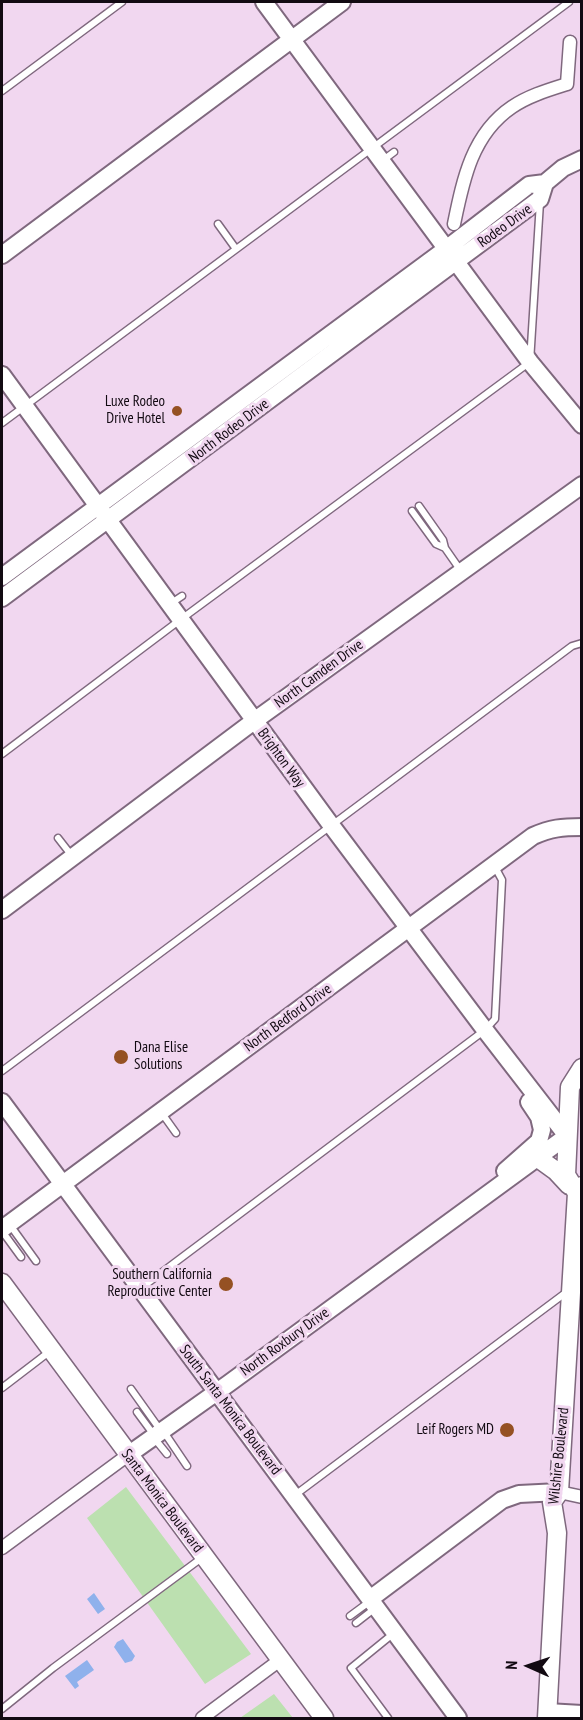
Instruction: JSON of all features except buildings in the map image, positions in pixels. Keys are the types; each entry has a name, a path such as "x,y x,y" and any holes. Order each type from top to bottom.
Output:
{"main road":[{"name":"Wilshire Boulevard","path":"547,1715 557,1533 552,1502 559,1492 579,1190 566,1175 567,1136 570,1087 582,1068"},
{"path":"538,1158 579,1190"},
{"name":"Santa Monica Boulevard","path":"2,1283 324,1719"}],"street":[{"path":"264,2 371,148 388,157 451,255 530,362 582,425"},
{"path":"2,255 342,2"},
{"path":"454,224 468,164 476,146 496,120 511,107 567,84 570,42"},
{"name":"Rodeo Drive","path":"451,255 529,185 545,183 563,168 582,159"},
{"name":"Rodeo Drive","path":"451,255 540,200 545,183"},
{"name":"North Rodeo Drive","path":"2,598 103,514 118,491 451,255"},
{"name":"Brighton Way","path":"2,375 103,514 176,600 180,620 409,930 567,1136"},
{"name":"North Camden Drive","path":"2,910 254,721 582,486"},
{"name":"North Rodeo Drive","path":"2,577 103,514"},
{"name":"North Bedford Drive","path":"4,1225 63,1185 533,836 547,830 582,827"},
{"path":"486,1032 488,1044 539,1117 542,1130 538,1141 506,1170 496,1189"},
{"name":"South Santa Monica Boulevard","path":"2,1102 459,1719"},
{"name":"North Roxbury Drive","path":"2,1548 567,1136"},
{"path":"372,1602 502,1500 519,1494 559,1492 582,1497"},
{"path":"202,1719 280,1660"},
{"path":"547,1715 582,1714"}],"lane":[{"path":"2,91 122,2"},
{"path":"2,423 569,2"},
{"path":"2,754 530,362 540,200"},
{"path":"218,224 236,249"},
{"path":"419,506 443,540 445,548 461,572"},
{"path":"412,511 436,544 445,548"},
{"path":"2,1071 572,646 582,643"},
{"path":"58,838 73,857"},
{"path":"140,1289 486,1032 495,1019 501,880 494,865"},
{"path":"161,1112 176,1133"},
{"path":"4,1225 21,1257"},
{"path":"4,1225 36,1261"},
{"path":"294,1496 574,1283"},
{"path":"2,1388 52,1350"},
{"path":"131,1389 158,1434 167,1454"},
{"path":"137,1412 187,1466"},
{"path":"2,1708 52,1668 204,1557"},
{"path":"350,1616 372,1602"},
{"path":"356,1623 372,1602"},
{"path":"388,1719 351,1668 395,1633"}],"green space":[{"path":"126,1487 251,1654 205,1684 87,1518"},
{"path":"274,1694 293,1718 240,1718"}],"water":[{"path":"94,1593 105,1609 98,1614 87,1599"},
{"path":"123,1639 135,1656 132,1661 125,1663 114,1647"},
{"path":"87,1660 94,1670 77,1682 79,1686 75,1689 65,1676"}],"place":[{"name":"Luxe Rodeo Drive Hotel","path":"177,411"},
{"name":"Dana Elise Solutions","path":"121,1057"},
{"name":"Southern California Reproductive Center","path":"226,1284"},
{"name":"Leif Rogers MD","path":"507,1430"}]}
